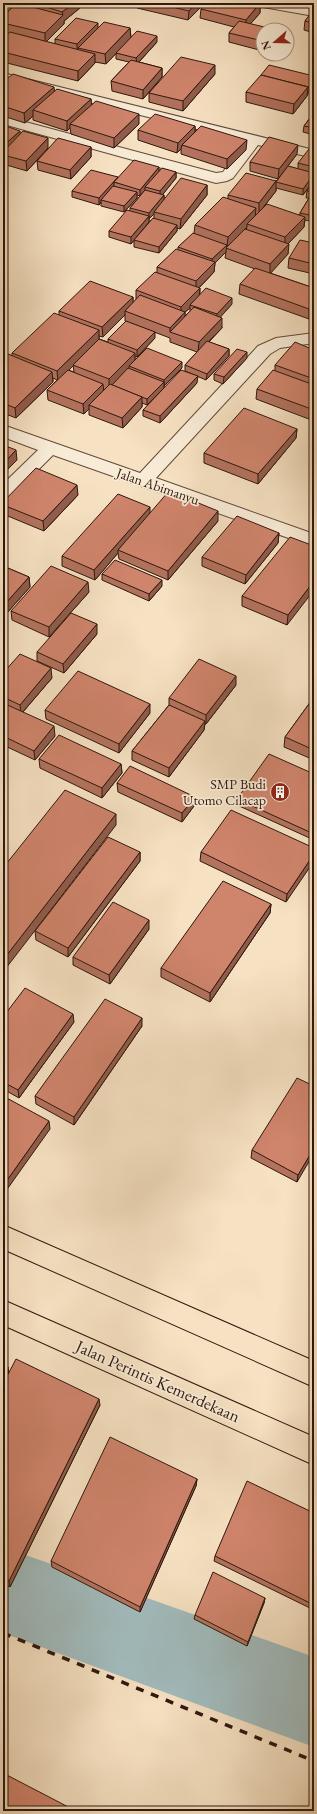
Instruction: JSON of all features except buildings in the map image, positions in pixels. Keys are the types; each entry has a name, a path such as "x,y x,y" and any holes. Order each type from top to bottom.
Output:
{"main road":[{"path":"3,1238 314,1374"},
{"name":"Jalan Perintis Kemerdekaan","path":"3,1312 314,1451"}],"street":[{"path":"271,4 314,12"},
{"path":"3,77 314,154"},
{"path":"3,120 216,178 222,178 228,175 254,140"},
{"path":"144,481 264,350 276,343 314,338"},
{"name":"Jalan Abimanyu","path":"3,431 314,541"},
{"path":"3,495 50,448"}],"waterway":[{"path":"3,1590 314,1702"}],"railway":[{"path":"3,1633 314,1761"}],"place":[{"name":"SMP Budi Utomo Cilacap","path":"280,792"}]}
